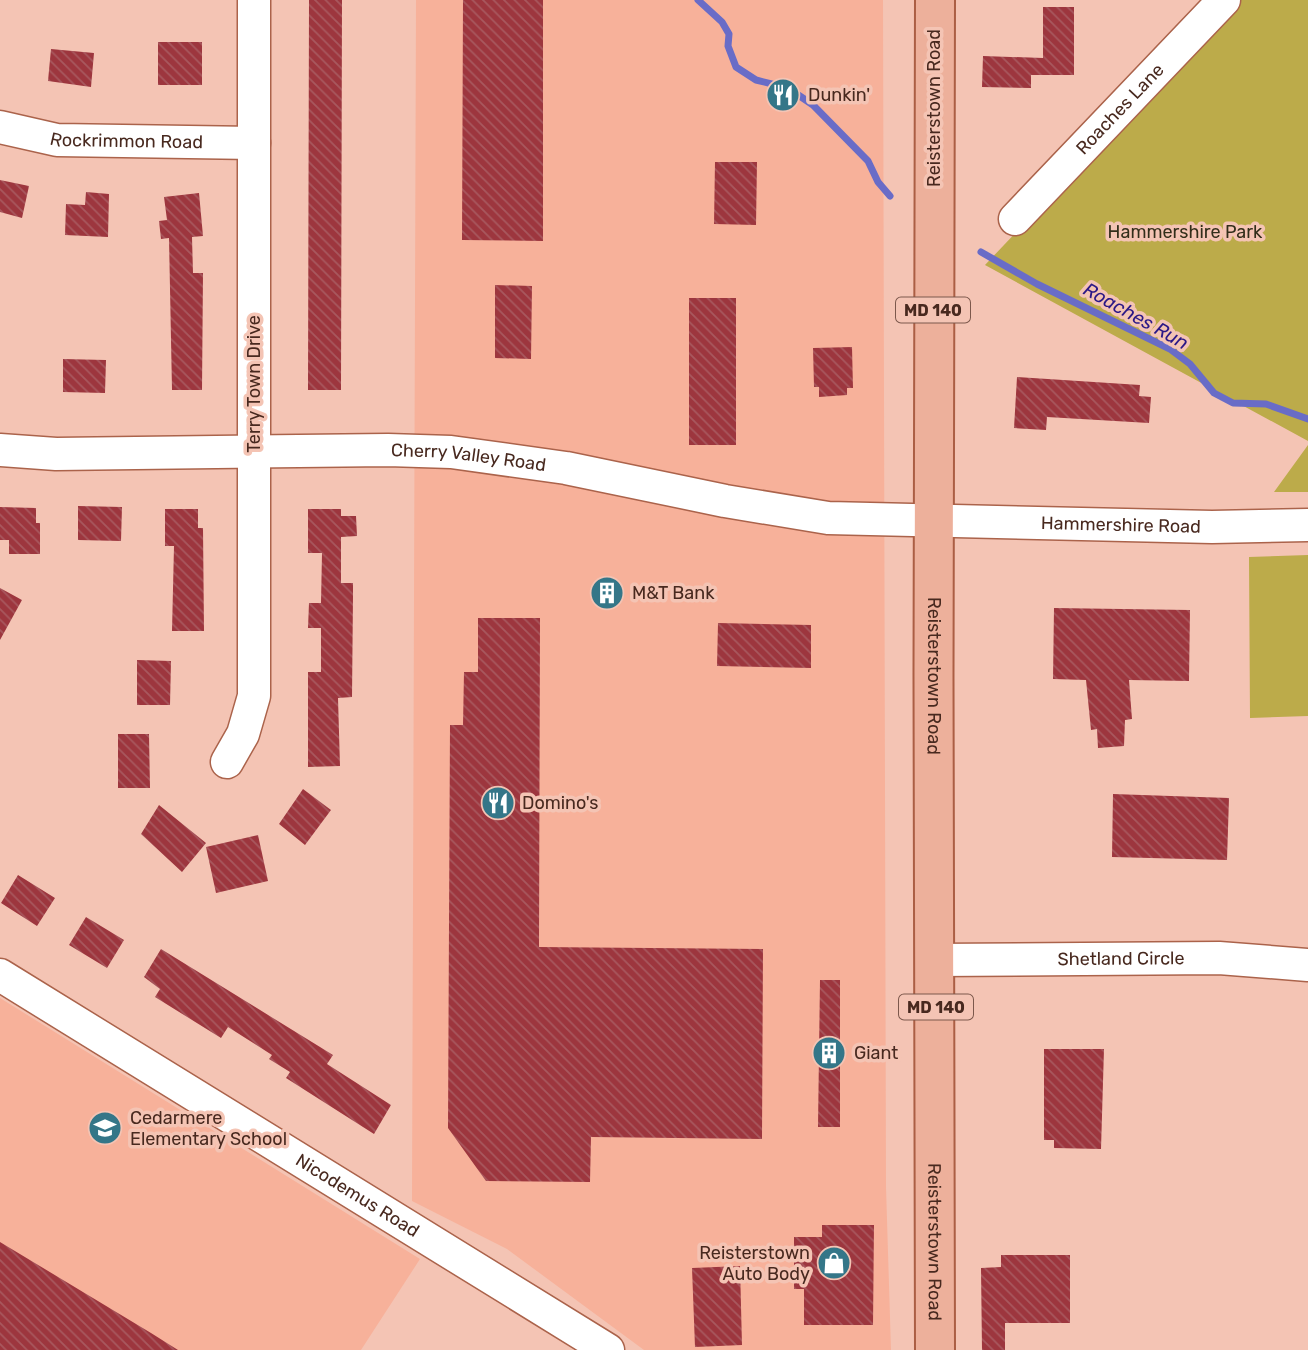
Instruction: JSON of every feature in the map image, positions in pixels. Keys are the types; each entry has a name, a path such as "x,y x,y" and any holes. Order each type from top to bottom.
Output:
{"main road":[{"name":"Reisterstown Road","path":"935,0 932,520 935,1350"}],"street":[{"name":"Terry Town Drive","path":"227,762 243,734 254,696 254,0"},
{"name":"Roaches Lane","path":"1015,219 1224,0"},
{"name":"Rockrimmon Road","path":"0,127 57,140 254,143"},
{"name":"Cherry Valley Road","path":"0,450 56,454 388,450 451,452 566,468 725,501 828,518 932,520"},
{"name":"Hammershire Road","path":"932,520 1212,527 1308,525"},
{"name":"Shetland Circle","path":"934,960 1219,958 1308,965"},
{"name":"Nicodemus Road","path":"0,975 608,1350"}],"shaded area":[{"path":"416,0 883,0 886,1187 891,1350 644,1350 507,1249 412,1201"},
{"name":"Cedarmere Elementary School","path":"0,998 420,1259 361,1350 0,1350"}],"green space":[{"name":"Hammershire Park","path":"1236,0 1308,0 1308,441 985,265"},
{"path":"1308,445 1308,492 1274,492"},
{"path":"1308,555 1308,716 1250,718 1249,557"}],"building":[{"path":"309,0 342,0 341,390 308,390"},
{"path":"463,0 543,0 543,241 462,240"},
{"path":"1043,7 1074,7 1074,75 1031,75 1031,88 982,87 983,56 1043,58"},
{"path":"158,42 202,42 202,85 158,85"},
{"path":"51,49 94,53 91,87 48,81"},
{"path":"715,162 757,162 756,225 714,224"},
{"path":"0,180 29,186 22,218 0,212"},
{"path":"86,192 109,194 108,237 65,235 66,204 85,205"},
{"path":"199,193 203,236 192,237 193,273 203,273 202,390 172,390 169,238 161,239 159,221 167,220 164,197"},
{"path":"495,285 532,286 531,359 495,358"},
{"path":"689,298 736,298 736,445 689,445"},
{"path":"852,347 853,388 847,388 847,395 819,397 819,387 814,387 813,348"},
{"path":"63,359 106,360 105,393 63,392"},
{"path":"1017,377 1140,385 1139,396 1151,397 1149,423 1047,417 1046,430 1014,428"},
{"path":"78,506 122,507 121,541 78,540"},
{"path":"0,507 36,508 36,523 40,523 40,554 9,554 9,540 0,540"},
{"path":"165,509 198,509 198,528 203,528 204,631 172,631 174,546 165,546"},
{"path":"308,509 341,509 341,516 356,516 357,536 341,537 341,583 353,583 353,596 352,697 338,698 340,766 308,767 308,672 321,672 321,628 308,628 309,603 321,603 322,553 308,553"},
{"path":"0,588 22,600 0,640"},
{"path":"1054,608 1190,610 1189,681 1129,680 1132,719 1125,720 1124,746 1098,748 1097,729 1091,730 1086,680 1053,679"},
{"path":"478,618 540,618 539,947 763,949 762,1139 591,1137 590,1182 486,1181 448,1128 450,725 463,725 464,672 478,672"},
{"path":"718,623 811,625 811,668 717,666"},
{"path":"137,660 171,661 170,705 137,705"},
{"path":"118,734 149,734 150,788 118,788"},
{"path":"303,789 331,810 305,845 279,824"},
{"path":"1113,794 1229,798 1227,860 1112,857"},
{"path":"159,805 206,843 182,872 141,834"},
{"path":"258,835 268,881 216,893 206,847"},
{"path":"18,875 55,898 37,926 1,903"},
{"path":"86,917 124,940 107,968 69,945"},
{"path":"161,949 333,1055 327,1064 391,1105 374,1134 286,1078 290,1072 269,1059 272,1055 228,1027 221,1038 155,997 160,989 144,977"},
{"name":"Giant","path":"820,980 840,980 840,1127 818,1127"},
{"path":"1044,1049 1104,1049 1101,1149 1054,1148 1054,1140 1044,1140"},
{"name":"Reisterstown Auto Body","path":"822,1225 874,1225 873,1325 804,1325 804,1289 794,1289 794,1237 822,1237"},
{"path":"0,1242 151,1333 178,1350 0,1350"},
{"path":"1001,1255 1070,1255 1070,1323 1005,1323 1005,1350 982,1350 981,1268 1001,1267"},
{"path":"740,1266 742,1345 695,1347 692,1268"}],"waterway":[{"name":"Roaches Run","path":"698,0 722,22 729,34 728,46 736,67 756,80 788,88 813,105 868,161 878,182 890,196"},
{"name":"Roaches Run","path":"981,252 1037,284 1170,349 1190,364 1214,393 1233,403 1266,404 1308,419"}],"place":[{"name":"Dunkin'","path":"783,95"},
{"name":"M&T Bank","path":"607,593"},
{"name":"Domino's","path":"498,803"},
{"name":"Giant","path":"829,1053"},
{"name":"Cedarmere Elementary School","path":"105,1128"},
{"name":"Reisterstown Auto Body","path":"834,1263"}]}
